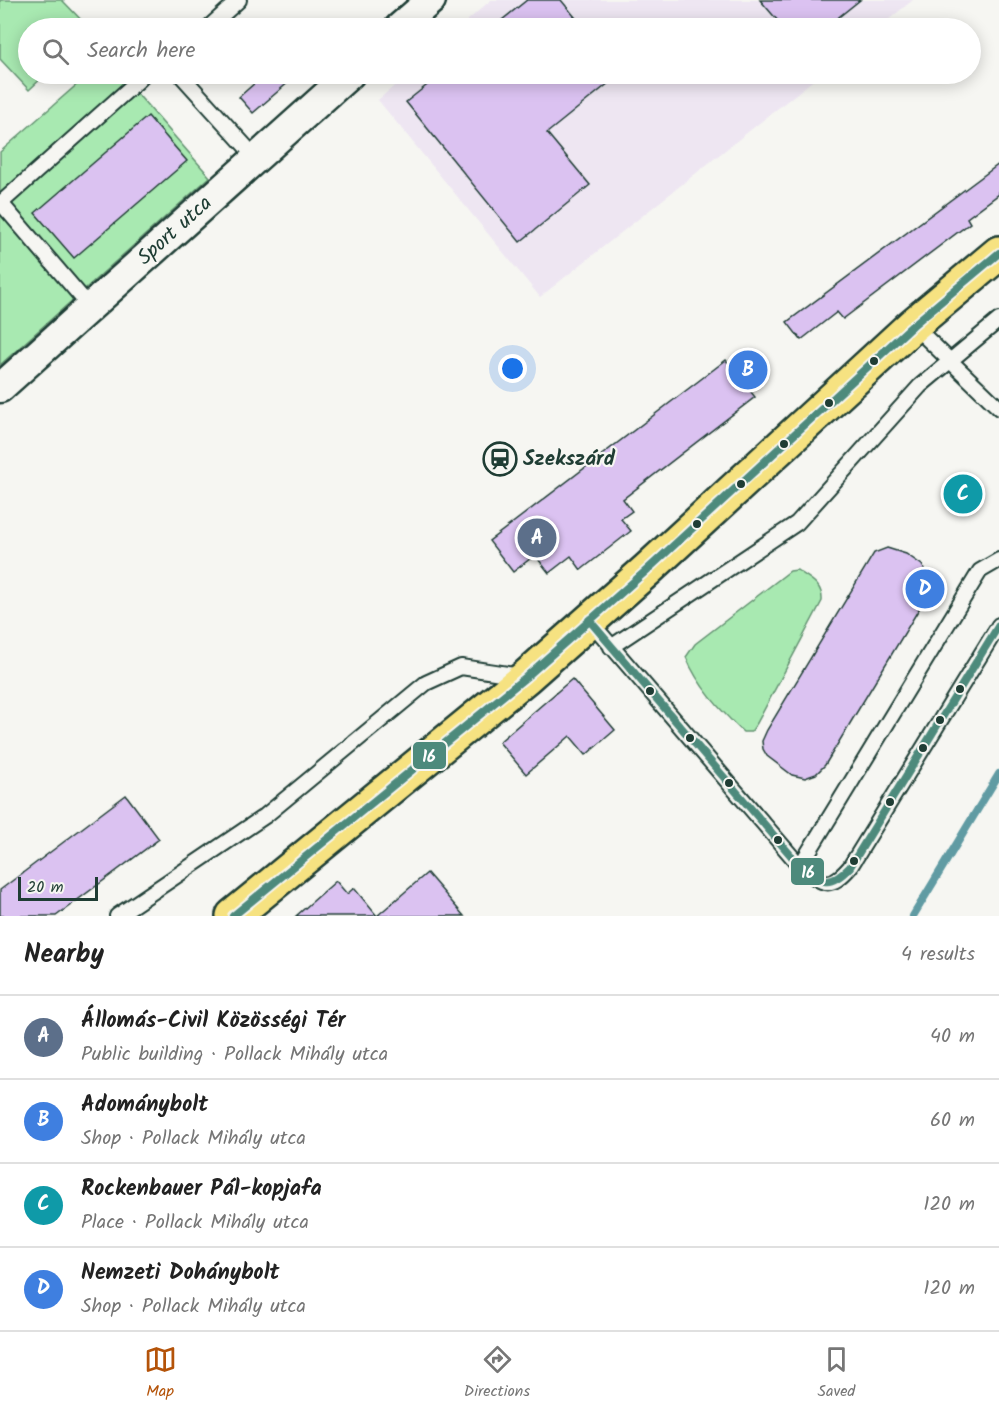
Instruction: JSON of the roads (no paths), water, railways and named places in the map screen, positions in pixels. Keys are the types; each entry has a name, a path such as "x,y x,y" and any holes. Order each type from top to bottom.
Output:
{"main road":[{"path":"245,913 526,677 656,563 913,325 999,254"}],"street":[{"path":"410,18 431,0"},
{"name":"Sport utca","path":"0,388 339,84"}],"lane":[{"path":"219,18 239,0"},
{"path":"90,307 0,202 134,84"},
{"path":"189,84 256,158"},
{"path":"611,647 797,523 920,386 999,320"},
{"path":"913,325 999,408"},
{"path":"800,866 980,572 999,560"},
{"path":"589,620 800,866 820,882 830,883 838,880 850,867 999,625"},
{"path":"117,916 265,816 426,683 461,667 526,677"}],"waterway":[{"path":"913,916 999,774"}],"place":[{"name":"Adománybolt","path":"748,370"},
{"name":"Szekszárd","path":"500,459"},
{"name":"Rockenbauer Pál-kopjafa","path":"963,494"},
{"name":"Állomás-Civil Közösségi Tér","path":"537,538"},
{"name":"Nemzeti Dohánybolt","path":"925,589"}]}
